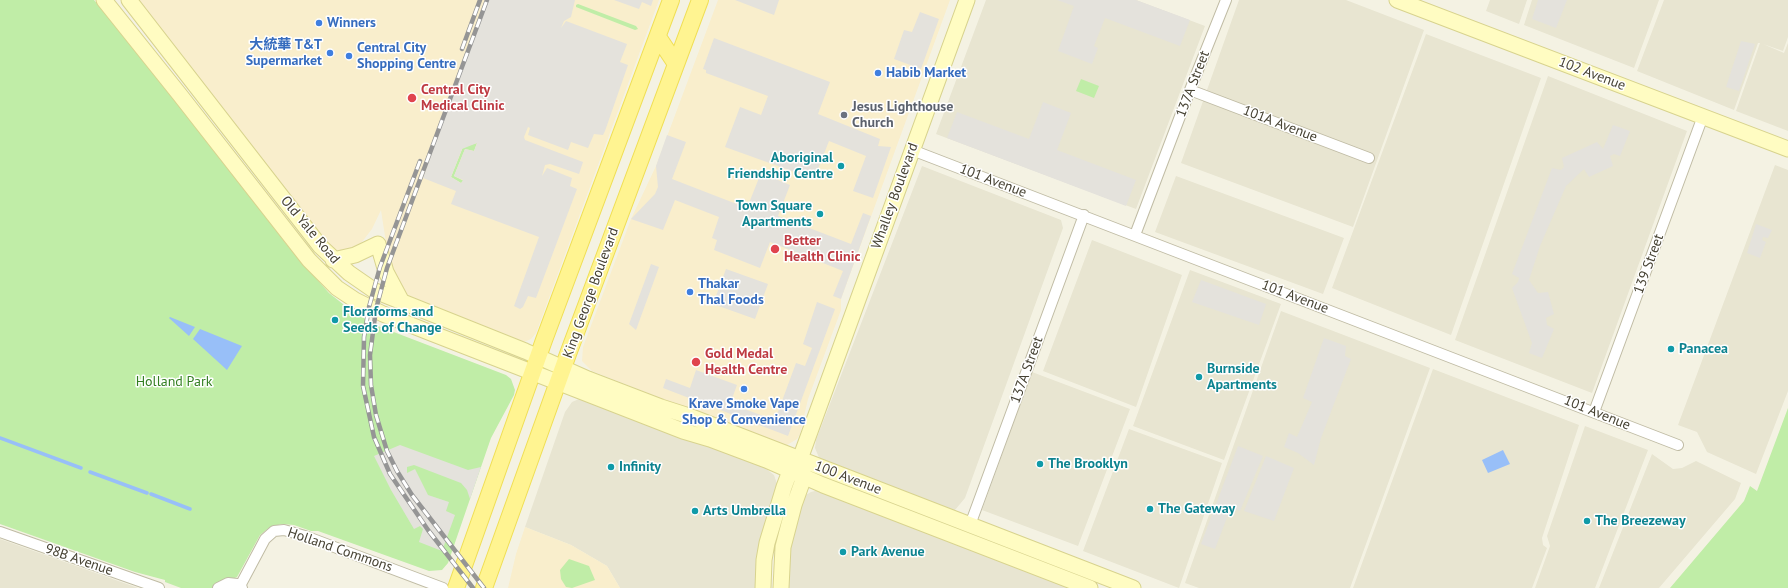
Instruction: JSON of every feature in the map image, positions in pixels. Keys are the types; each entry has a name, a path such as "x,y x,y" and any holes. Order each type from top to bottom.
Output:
{"main road":[{"name":"Old Yale Road","path":"104,0 302,252 337,288 355,300 383,314 532,372"},
{"name":"Old Yale Road","path":"128,0 153,30 316,241 333,260 362,283 402,302 538,357 560,375"},
{"name":"King George Boulevard","path":"456,588 532,372 671,0"},
{"name":"King George Boulevard","path":"484,588 560,375 700,0"},
{"name":"Whalley Boulevard","path":"763,588 764,560 767,543 790,471 800,459 967,0"},
{"name":"102 Avenue","path":"1397,0 1788,149"},
{"path":"676,64 658,37 691,25"},
{"path":"136,39 153,30"},
{"path":"333,260 355,255 378,244 386,272 402,302"},
{"name":"100 Avenue","path":"532,372 560,375 800,459 1133,588"},
{"name":"100 Avenue","path":"560,375 683,431 710,439 766,460 804,477 1090,588"},
{"path":"781,588 783,547 794,505 804,477 800,459"}],"street":[{"name":"137A Street","path":"1135,235 1226,0"},
{"name":"101A Avenue","path":"1190,90 1369,158"},
{"name":"139 Street","path":"1594,412 1703,116"},
{"name":"101 Avenue","path":"912,150 1678,445"},
{"name":"137A Street","path":"970,525 1084,216"},
{"name":"Holland Commons","path":"241,587 265,539 274,532 284,530 313,539 444,588"},
{"name":"98B Avenue","path":"0,532 159,588"},
{"path":"218,588 228,583 241,587"}],"shaded area":[{"path":"135,0 659,0 536,333 531,339 524,342 411,298 404,292 391,276 381,210 372,229 358,247 338,252 331,248"},
{"path":"486,0 575,0 571,17 564,21 561,28 566,21 627,44 620,62 628,65 605,131 603,135 594,134 588,148 571,142 568,150 528,135 530,128 528,127 524,137 525,140 583,162 579,174 550,164 545,165 542,176 547,168 572,178 570,186 577,189 536,298 528,296 523,307 520,309 514,306 539,237 451,204 456,191 423,178","holes":["477,143 474,151 465,149 454,176 463,180 461,183 451,177 462,149"]},
{"path":"614,0 653,0 651,6 642,2 639,9"},
{"path":"718,0 950,0 841,299 841,310 808,399 800,434 797,439 787,445 776,444 592,371 582,361 583,347 631,219 656,166"},
{"path":"735,0 779,0 774,15"},
{"path":"986,0 1136,0 1205,26 1136,209 936,134"},
{"path":"1057,0 1136,0 1190,20 1180,46 1105,18 1094,46 1098,48 1092,64 1058,51 1074,6"},
{"path":"1239,0 1346,0 1424,30 1353,227 1181,163"},
{"path":"1490,0 1527,0 1519,24 1486,11"},
{"path":"1532,0 1659,0 1634,68 1524,25"},
{"path":"1538,0 1567,0 1556,28 1532,19"},
{"path":"1664,0 1788,0 1788,37 1783,51 1763,44 1784,53 1788,43 1788,131 1736,111 1760,43 1758,43 1734,110 1637,71"},
{"path":"920,12 939,19 921,69 894,59 904,30 912,32"},
{"path":"1426,34 1541,78 1451,335 1332,288"},
{"path":"714,38 830,82 818,114 880,139 878,146 891,147 873,198 853,191 866,156 829,141 814,179 725,147 740,107 761,115 768,96 706,73 706,70 703,69"},
{"path":"1741,41 1755,44 1739,91 1726,87"},
{"path":"1548,76 1687,131 1592,393 1455,340"},
{"path":"1043,102 1071,113 1057,150 1136,180 1126,206 947,138 957,112 1029,139"},
{"path":"1613,125 1630,131 1620,156 1614,154 1610,156 1613,166 1589,177 1584,169 1566,186 1540,246 1529,280 1538,293 1548,292 1554,314 1546,318 1547,325 1554,329 1542,358 1529,353 1532,343 1512,288 1518,282 1519,278 1512,274 1552,168 1561,170 1564,167 1562,158 1597,142 1603,149"},
{"path":"667,135 686,142 672,179 747,208 761,173 790,185 778,216 851,244 863,213 871,216 841,299 833,296 843,271 770,242 760,268 714,250 717,240 712,238 719,217 675,200 663,230 631,219 655,194 658,187 656,166"},
{"path":"1775,165 1788,170 1788,391 1756,474 1707,452 1697,432 1678,425"},
{"path":"922,166 1061,220 1063,228 965,498 955,510 948,511 820,460 815,448 816,440"},
{"path":"1176,176 1344,238 1323,294 1155,232"},
{"path":"1756,224 1772,230 1768,238 1763,237 1762,240 1766,242 1760,258 1747,253"},
{"path":"1092,240 1182,275 1136,407 1043,371"},
{"path":"651,264 659,267 636,330 629,324"},
{"path":"726,269 768,284 755,319 713,304"},
{"path":"1190,270 1281,304 1224,460 1133,426"},
{"path":"1201,280 1266,304 1259,325 1192,302"},
{"path":"817,302 835,309 788,436 663,388 666,379 690,388 696,370 737,385 730,404 775,420 796,363 805,366 812,348 803,344"},
{"path":"1281,311 1430,368 1350,588 1199,588 1185,583"},
{"path":"1324,338 1346,346 1345,356 1351,359 1321,438 1314,465 1298,453 1284,447 1289,433 1297,437 1312,402 1303,398"},
{"path":"1433,369 1579,425 1542,538 1543,545 1547,548 1532,588 1353,588"},
{"path":"1032,372 1130,409 1078,546 982,510"},
{"path":"579,399 587,400 765,468 774,475 777,484 758,588 620,588 607,566 571,545 525,527 565,412 572,402"},
{"path":"1585,426 1648,450 1595,588 1535,588 1550,546 1547,536"},
{"path":"1129,429 1222,463 1179,588 1083,551"},
{"path":"400,445 468,470 481,467 470,499 467,490 461,483 414,465 407,467 407,473 415,469 428,495 449,502 446,511 455,515 442,551 419,542 423,529 420,526 414,529 391,490 374,456"},
{"path":"1238,446 1263,456 1240,511 1231,507 1215,549 1201,544"},
{"path":"1652,454 1673,469 1682,468 1696,461 1741,483 1735,499 1659,588 1599,588"},
{"path":"1266,456 1294,468 1274,521 1244,511"},
{"path":"819,490 1075,588 787,588 791,535 804,496"},
{"path":"525,527 571,545 607,566 620,588 508,588 516,554"},
{"path":"0,539 138,588 0,588"}],"green space":[{"name":"Holland Park","path":"0,0 94,0 132,44 287,245 329,293 353,312 378,326 506,375 511,379 515,390 514,395 491,438 448,563 442,570 429,571 318,531 311,531 294,525 282,524 270,527 260,535 237,577 214,588 181,588 165,582 165,580 135,572 0,524"},
{"path":"578,4 636,26 638,29 635,30 576,7"},
{"path":"1081,79 1099,86 1094,98 1076,91"},
{"path":"477,143 474,151 465,149 454,176 464,181 461,183 451,177 463,147"},
{"path":"1788,408 1788,588 1670,588 1744,501 1750,486 1757,491"},
{"path":"569,559 589,566 595,580 572,588 566,587 561,579 560,570"}],"water":[{"path":"170,317 195,327 189,336 169,318"},
{"path":"200,329 242,346 227,370 193,339"},
{"path":"1503,450 1510,464 1488,473 1482,460"}],"waterway":[{"path":"0,438 81,468"},
{"path":"90,472 147,493"},
{"path":"151,494 190,509"}],"railway":[{"path":"462,49 480,0"},
{"path":"484,588 412,495 387,451 376,415 371,385 370,355 376,309 387,268 487,0"},
{"path":"420,161 380,267 369,307 364,337 363,386 374,437 390,474 428,530 473,588"}],"place":[{"name":"Winners","path":"319,23"},
{"name":"大統華 T&T Supermarket","path":"330,53"},
{"name":"Central City Shopping Centre","path":"349,56"},
{"name":"Habib Market","path":"878,73"},
{"name":"Central City Medical Clinic","path":"412,98"},
{"name":"Jesus Lighthouse Church","path":"844,115"},
{"name":"Aboriginal Friendship Centre","path":"841,166"},
{"name":"Town Square Apartments","path":"820,214"},
{"name":"Better Health Clinic","path":"775,249"},
{"name":"Thakar Thal Foods","path":"690,292"},
{"name":"Floraforms and Seeds of Change","path":"335,320"},
{"name":"Panacea","path":"1671,349"},
{"name":"Gold Medal Health Centre","path":"696,362"},
{"name":"Burnside Apartments","path":"1199,377"},
{"name":"Krave Smoke Vape Shop & Convenience","path":"744,389"},
{"name":"The Brooklyn","path":"1040,464"},
{"name":"Infinity","path":"611,467"},
{"name":"The Gateway","path":"1150,509"},
{"name":"Arts Umbrella","path":"695,511"},
{"name":"The Breezeway","path":"1587,521"},
{"name":"Park Avenue","path":"843,552"}]}
